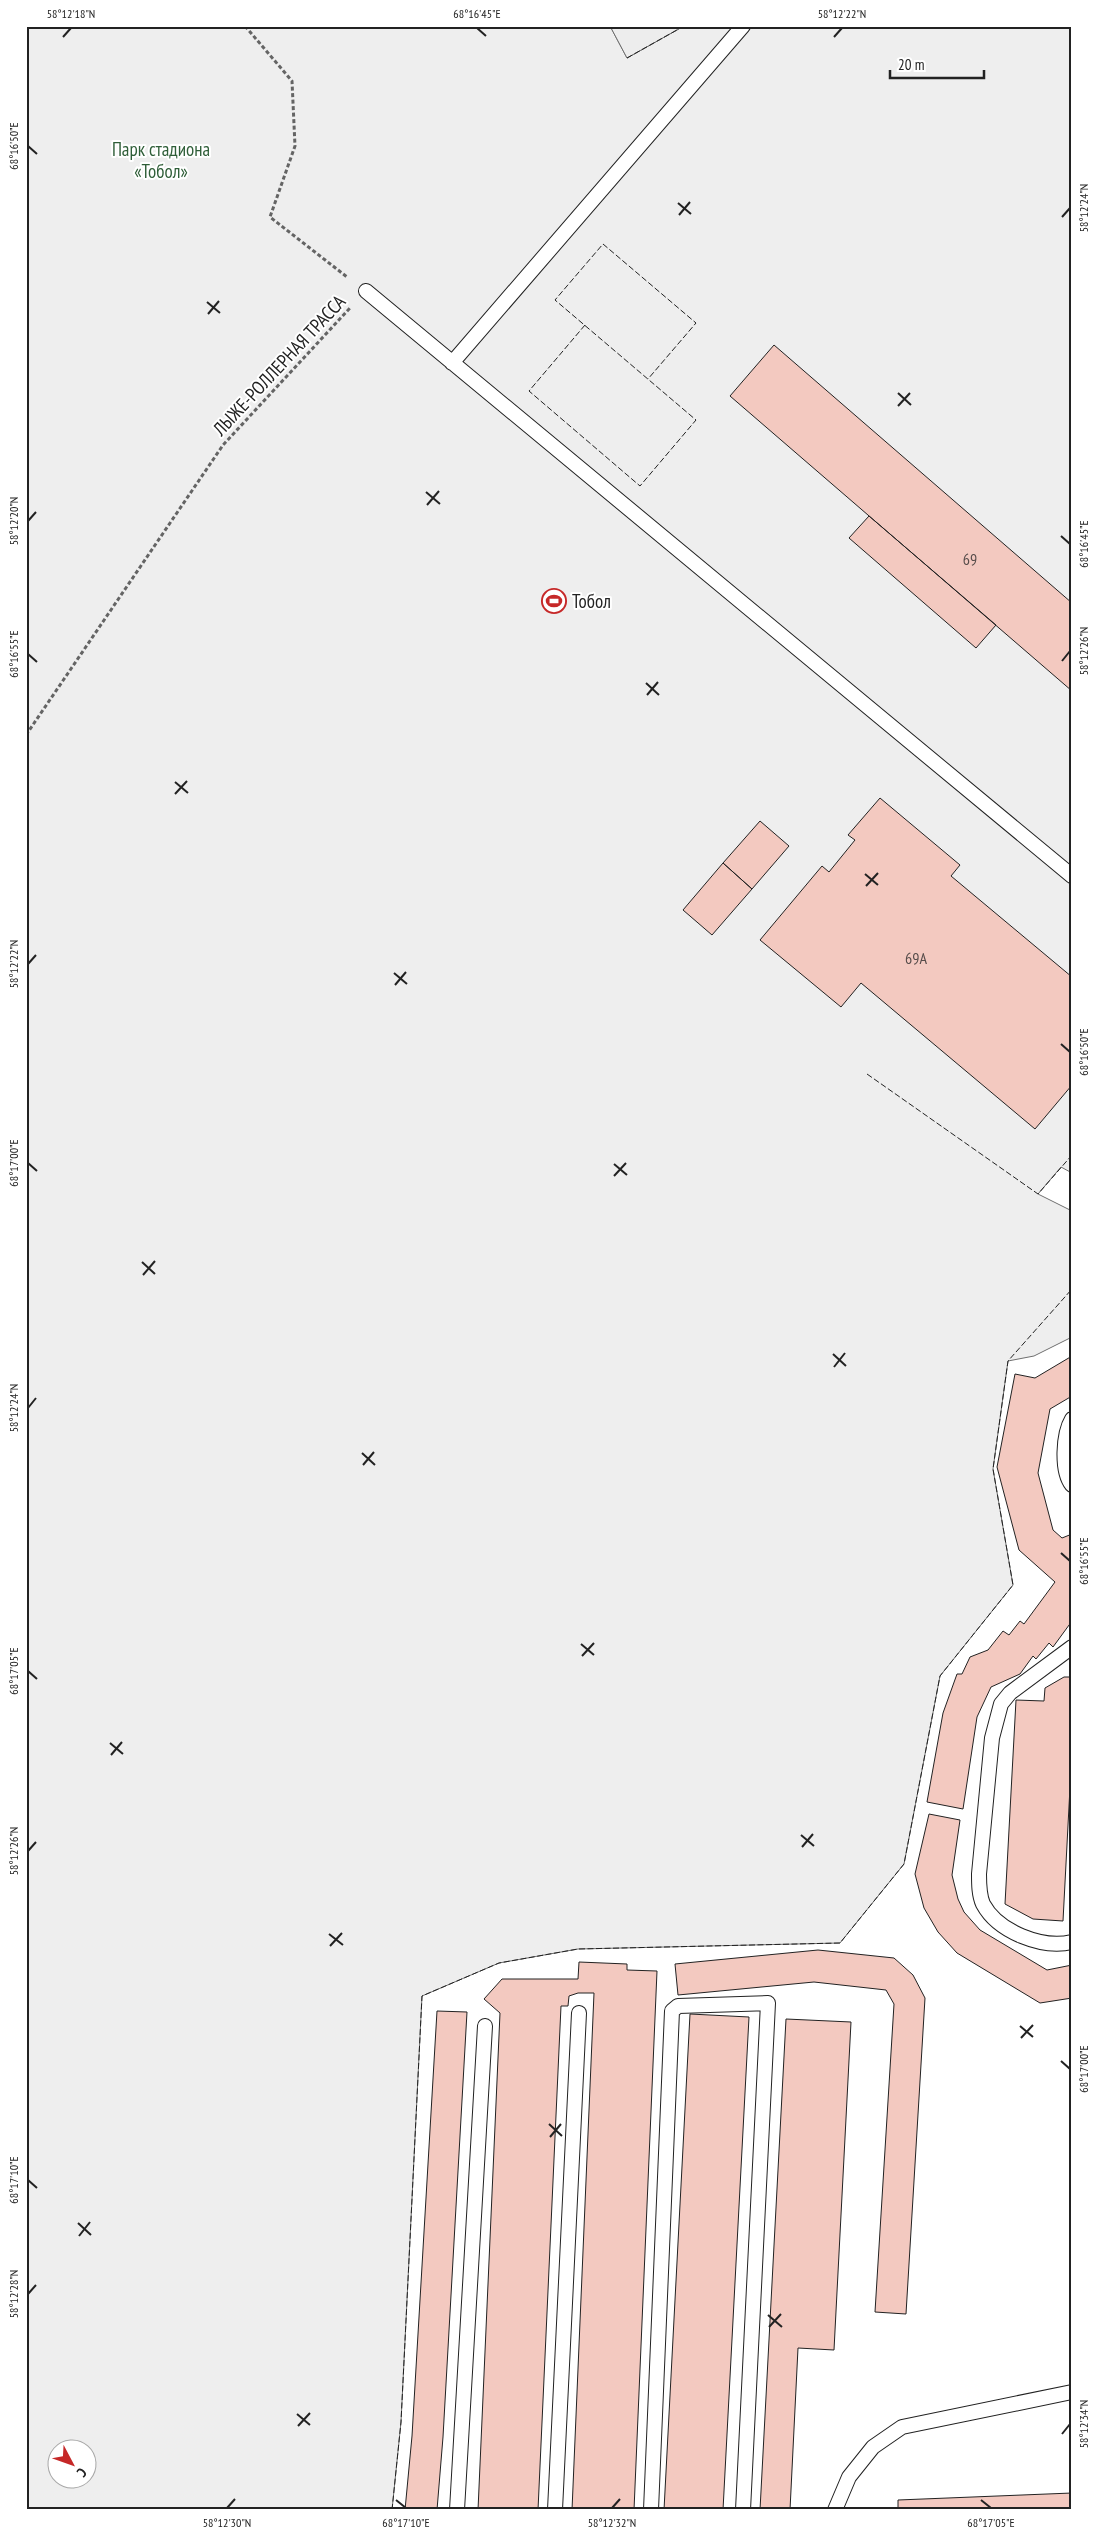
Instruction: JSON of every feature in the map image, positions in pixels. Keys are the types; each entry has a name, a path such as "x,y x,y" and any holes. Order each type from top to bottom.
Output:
{"lane":[{"path":"452,363 744,26"},
{"path":"366,291 1072,876"},
{"path":"1072,1419 1067,1428 1064,1457 1072,1485"},
{"path":"1072,1647 1010,1694 1001,1704 992,1738 979,1874 979,1891 984,1905 1010,1930 1034,1941 1072,1942"},
{"path":"651,2510 672,2011 678,2006 768,2003 742,2510"},
{"path":"555,2510 579,2012"},
{"path":"456,2510 485,2026"},
{"path":"835,2510 848,2477 873,2447 902,2427 1072,2392"}],"path":[{"name":"ЛЫЖЕ-РОЛЛЕРНАЯ ТРАССА","path":"26,735 223,445 366,291 270,218 295,146 292,82 245,26"}],"green space":[{"name":"Парк стадиона «Тобол»","path":"26,26 610,26 627,58 684,26 1072,26 1072,1173 1061,1167 1038,1194 1072,1211 1072,1337 1034,1356 1008,1361 993,1469 1013,1585 940,1676 904,1864 840,1943 578,1949 499,1963 422,1996 401,2422 392,2510 26,2510"}],"shaded area":[{"path":"610,26 684,26 627,58"}],"building":[{"path":"774,345 1072,603 1072,691 730,396"},
{"path":"869,516 996,625 976,648 849,538"},
{"path":"880,798 960,865 951,876 1072,977 1072,1085 1035,1129 861,983 841,1007 760,940 822,866 829,872 855,840 848,835"},
{"path":"760,821 789,846 752,889 723,863"},
{"path":"723,863 752,889 712,935 683,910"},
{"path":"1072,1356 1072,1396 1050,1409 1038,1473 1053,1530 1062,1538 1072,1534 1072,1621 1053,1647 1049,1643 1036,1659 1033,1656 1020,1674 991,1687 977,1717 963,1809 927,1802 943,1713 957,1674 962,1674 970,1657 988,1650 1003,1631 1009,1635 1020,1621 1024,1624 1055,1582 1019,1550 997,1467 1015,1374 1035,1378"},
{"path":"1064,1677 1072,1677 1072,1749 1063,1921 1033,1919 1005,1904 1016,1700 1044,1701 1045,1688"},
{"path":"929,1814 960,1820 952,1875 958,1899 964,1912 980,1930 1047,1970 1072,1965 1072,1998 1040,2003 957,1953 938,1932 924,1908 915,1874"},
{"path":"818,1950 894,1958 913,1975 925,1998 906,2314 875,2312 894,2004 886,1990 814,1982 678,1995 675,1964"},
{"path":"579,1962 627,1964 627,1970 657,1971 634,2510 572,2510 594,1993 578,1993 569,1996 568,2006 561,2006 538,2510 478,2510 500,2013 484,1999 502,1979 578,1979"},
{"path":"437,2011 467,2012 443,2437 437,2510 405,2510 412,2436"},
{"path":"690,2014 749,2017 723,2510 664,2510"},
{"path":"786,2019 851,2022 834,2350 798,2348 790,2510 760,2510"},
{"path":"1072,2493 1072,2510 898,2510 898,2500"}],"fence":[{"path":"627,58 684,26"},
{"path":"585,325 529,391 640,486 696,420 555,300 603,244 696,323 648,379"},
{"path":"867,1074 1038,1194 1072,1155"},
{"path":"392,2510 401,2422 422,1996 499,1963 578,1949 840,1943 904,1864 940,1676 1013,1585 993,1469 1008,1361 1072,1289"}],"place":[{"name":"Тобол","path":"554,601"}]}
